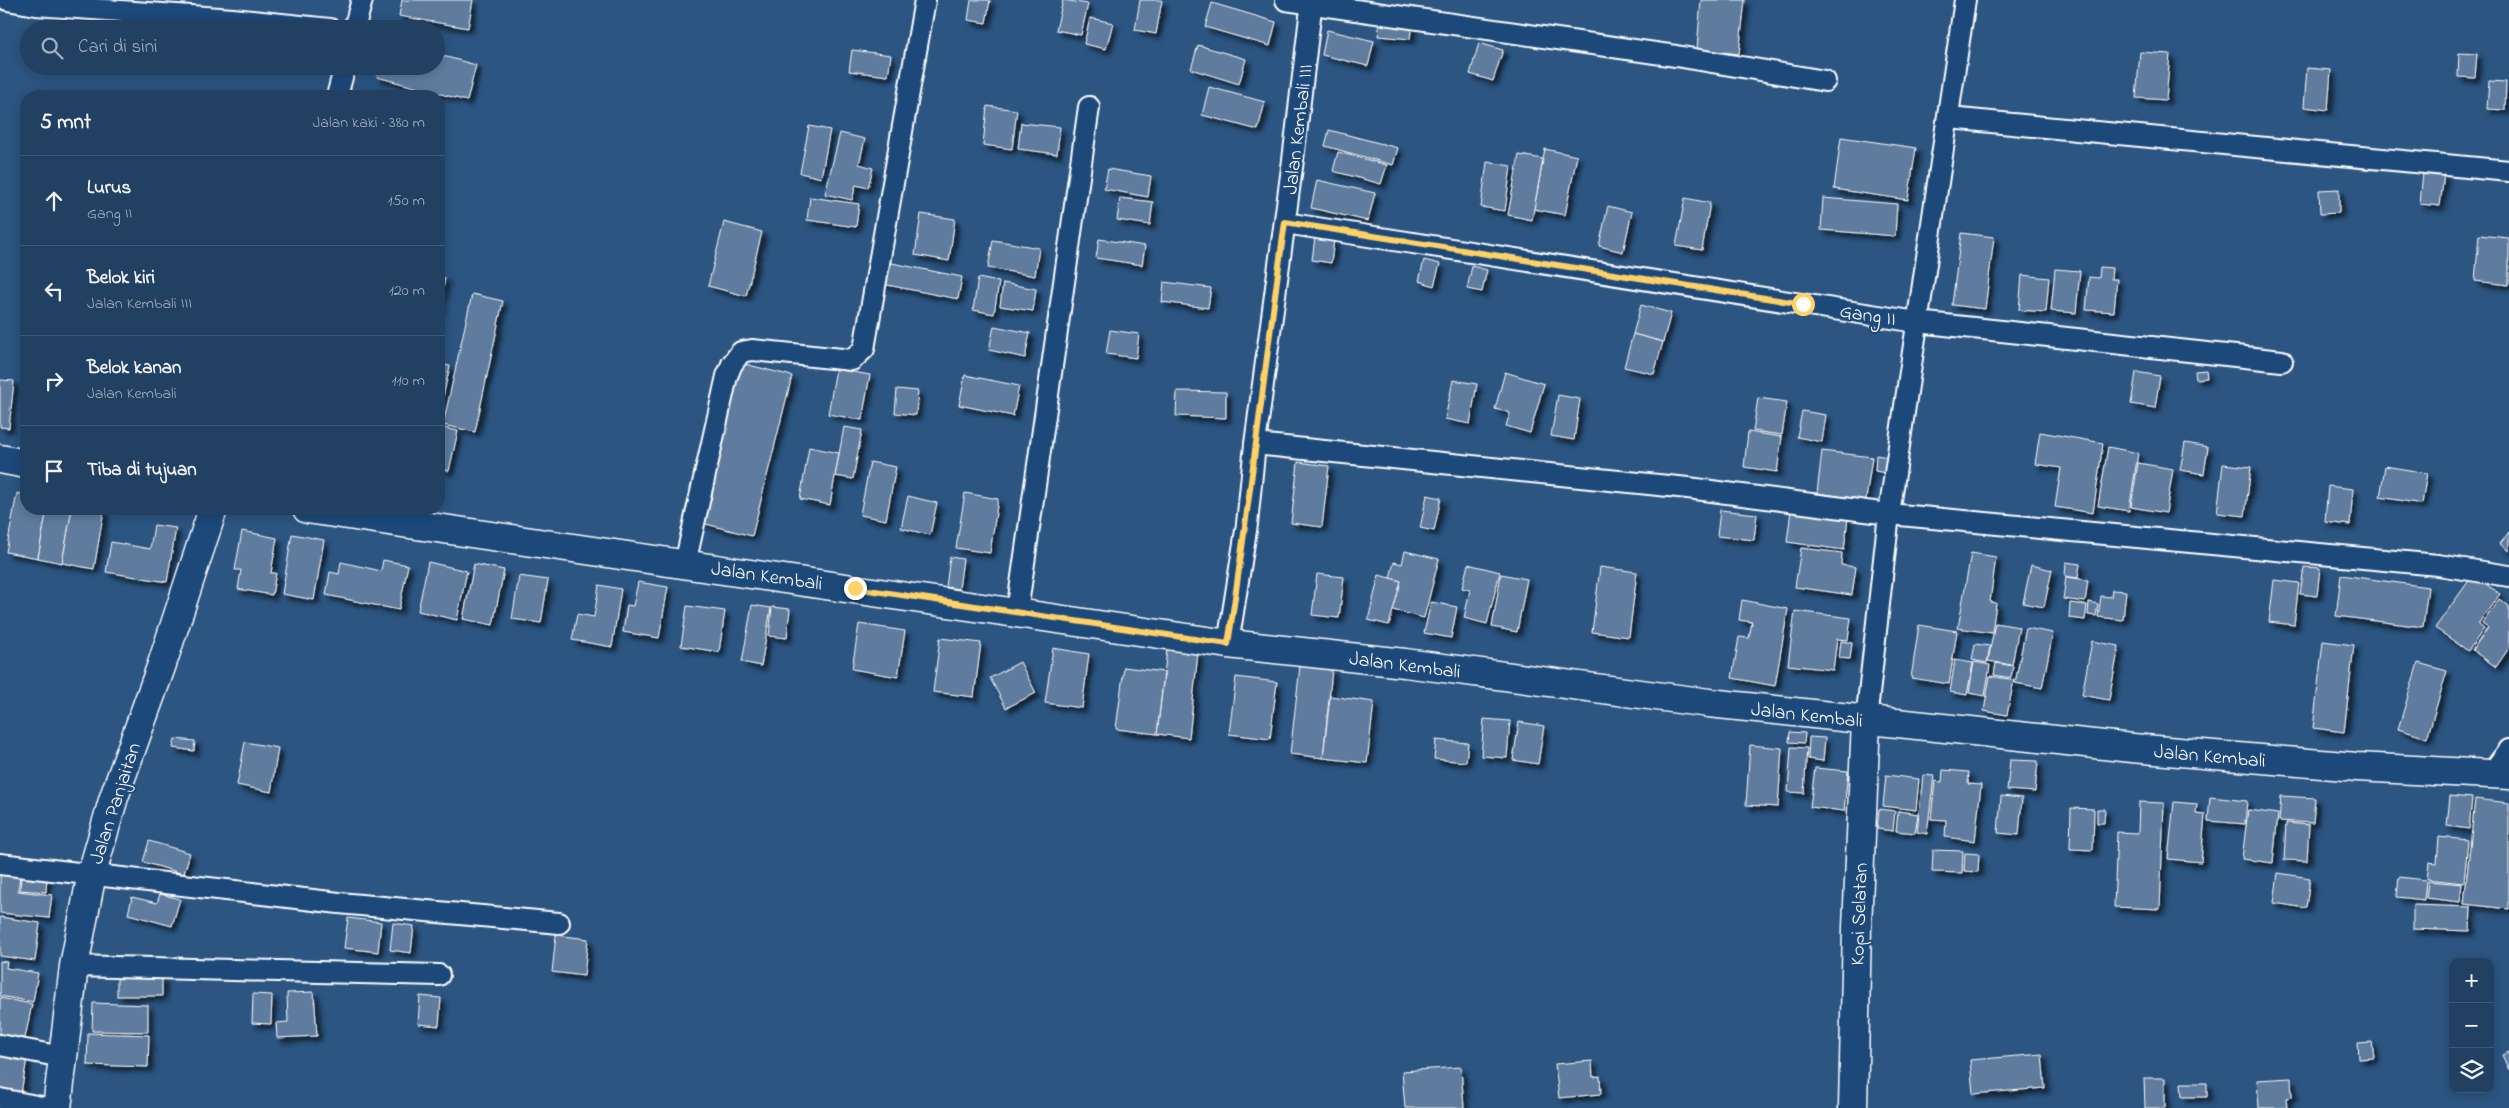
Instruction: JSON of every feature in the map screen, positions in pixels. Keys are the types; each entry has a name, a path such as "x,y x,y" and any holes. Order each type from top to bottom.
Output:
{"street":[{"path":"6,0 36,5 243,20"},
{"path":"356,20 362,0"},
{"path":"685,564 727,376 732,364 741,352 752,350 852,360 864,348 925,0"},
{"path":"1286,0 1312,2 1676,56 1825,81"},
{"path":"1866,721 1889,514 1965,0"},
{"name":"Jalan Kembali III","path":"1228,644 1247,524 1255,444 1312,2"},
{"path":"338,90 342,75"},
{"path":"1017,612 1089,107"},
{"path":"1949,118 2509,171"},
{"name":"Gang II","path":"1285,222 1917,322 2282,361"},
{"path":"1255,444 1688,488 1889,514 2385,559 2509,576"},
{"path":"0,460 20,463"},
{"name":"Jalan Panjaitan","path":"56,1108 74,966 92,873 114,797 161,667 211,515"},
{"name":"Jalan Kembali","path":"348,515 1228,644 1405,663 1680,700 2142,749 2356,767 2500,775"},
{"name":"Kopi Selatan","path":"1854,1108 1857,927 1866,721"},
{"path":"2500,775 2509,750"},
{"path":"0,864 358,904 558,923"},
{"path":"74,966 439,976"},
{"path":"0,1045 62,1057"},
{"path":"0,1099 47,1108"}],"building":[{"path":"402,0 473,0 468,28 445,24 445,20 422,20 399,16"},
{"path":"971,0 990,0 986,23 968,20"},
{"path":"1063,0 1088,4 1081,35 1056,30"},
{"path":"1140,0 1162,0 1156,34 1135,30"},
{"path":"1701,0 1745,0 1739,54 1697,49"},
{"path":"1212,3 1276,22 1270,46 1205,27"},
{"path":"1090,18 1113,23 1106,49 1084,44"},
{"path":"1380,19 1412,23 1410,39 1378,36"},
{"path":"1327,30 1374,41 1368,66 1322,55"},
{"path":"1479,43 1503,50 1493,81 1470,74"},
{"path":"1198,45 1246,59 1239,84 1191,69"},
{"path":"852,50 891,55 888,76 849,71"},
{"path":"2140,52 2170,54 2166,100 2136,98"},
{"path":"2459,53 2477,54 2475,78 2458,77"},
{"path":"445,56 476,65 467,101 445,95 445,90 426,90 377,77 377,75 445,75"},
{"path":"2307,68 2331,70 2328,110 2304,107"},
{"path":"2489,81 2506,82 2505,110 2487,109"},
{"path":"1209,87 1265,102 1258,130 1202,115"},
{"path":"987,106 1017,110 1012,149 983,145"},
{"path":"1021,123 1060,127 1057,154 1018,149"},
{"path":"809,126 830,130 821,178 800,173"},
{"path":"1329,130 1398,148 1393,165 1325,146"},
{"path":"840,133 865,139 859,164 873,168 868,188 856,185 852,200 825,194"},
{"path":"1841,137 1916,148 1908,200 1834,189"},
{"path":"1545,149 1577,156 1565,215 1534,209"},
{"path":"1338,152 1387,165 1381,184 1333,171"},
{"path":"1519,155 1543,159 1532,220 1508,215"},
{"path":"1487,162 1511,166 1505,211 1481,207"},
{"path":"1108,169 1151,176 1148,197 1104,189"},
{"path":"2423,172 2444,174 2440,206 2420,204"},
{"path":"1317,180 1375,193 1368,221 1311,208"},
{"path":"2339,189 2339,213 2320,214 2319,190"},
{"path":"810,197 859,204 856,227 807,220"},
{"path":"1120,198 1153,202 1150,225 1117,220"},
{"path":"1685,198 1710,203 1702,250 1676,246"},
{"path":"1823,198 1897,204 1895,236 1821,230"},
{"path":"1608,206 1632,212 1623,252 1599,246"},
{"path":"921,214 955,219 949,261 915,255"},
{"path":"724,222 762,232 746,296 708,286"},
{"path":"1961,233 1994,237 1985,309 1952,305"},
{"path":"2479,235 2509,238 2509,285 2475,281"},
{"path":"1315,237 1334,240 1331,263 1312,260"},
{"path":"1099,239 1145,246 1142,265 1096,258"},
{"path":"993,240 1039,248 1035,276 988,268"},
{"path":"1424,260 1440,264 1434,286 1419,281"},
{"path":"887,262 962,277 958,299 882,284"},
{"path":"1472,266 1487,270 1482,292 1467,289"},
{"path":"2100,267 2112,268 2111,279 2117,279 2114,312 2086,310 2089,277 2099,278"},
{"path":"2055,269 2080,271 2076,313 2051,311"},
{"path":"2022,275 2049,278 2046,312 2019,310"},
{"path":"978,278 999,282 994,314 973,310"},
{"path":"1164,282 1211,288 1208,308 1162,302"},
{"path":"1003,283 1036,289 1033,311 1000,306"},
{"path":"472,294 503,301 475,432 445,425 445,416"},
{"path":"1641,305 1671,313 1663,342 1633,334"},
{"path":"994,326 1030,333 1025,358 989,350"},
{"path":"1110,330 1139,334 1136,358 1106,354"},
{"path":"1633,334 1663,342 1654,374 1624,367"},
{"path":"741,363 792,376 752,536 702,523"},
{"path":"445,365 450,366 445,388"},
{"path":"836,369 870,375 862,420 828,414"},
{"path":"2206,370 2207,378 2196,379 2195,371"},
{"path":"1505,372 1544,384 1530,433 1506,426 1510,413 1495,409"},
{"path":"2136,372 2160,376 2155,408 2131,404"},
{"path":"965,375 1019,386 1013,416 959,405"},
{"path":"0,380 14,381 9,428 0,427"},
{"path":"1453,380 1477,384 1470,424 1445,419"},
{"path":"897,389 918,391 916,415 895,413"},
{"path":"1177,391 1226,392 1226,418 1176,416"},
{"path":"1558,395 1580,399 1574,440 1551,436"},
{"path":"1758,398 1787,402 1782,435 1753,431"},
{"path":"1802,411 1826,415 1822,442 1797,437"},
{"path":"844,427 862,430 853,479 835,476"},
{"path":"445,428 458,431 449,471 445,470"},
{"path":"1748,432 1782,437 1777,472 1744,467"},
{"path":"2040,432 2103,443 2093,513 2055,507 2061,468 2035,464"},
{"path":"2185,443 2208,447 2204,474 2180,470"},
{"path":"809,447 839,453 830,505 800,499"},
{"path":"2108,447 2138,453 2129,511 2098,506"},
{"path":"1822,451 1872,457 1866,500 1817,493"},
{"path":"1876,455 1888,457 1886,473 1875,471"},
{"path":"870,462 896,467 886,520 860,515"},
{"path":"1298,462 1329,466 1322,527 1291,523"},
{"path":"2138,463 2173,469 2166,513 2131,507"},
{"path":"2223,464 2251,467 2245,516 2217,513"},
{"path":"2385,466 2427,473 2422,504 2380,497"},
{"path":"2328,486 2353,489 2350,525 2325,522"},
{"path":"17,493 20,494 20,515 46,515 38,558 6,552"},
{"path":"965,493 998,499 990,553 956,548"},
{"path":"1427,495 1441,498 1434,531 1420,528"},
{"path":"908,496 937,503 930,535 901,528"},
{"path":"1720,510 1757,514 1754,540 1717,536"},
{"path":"1791,510 1848,518 1844,550 1787,542"},
{"path":"46,515 71,515 62,563 38,558"},
{"path":"71,515 103,515 94,569 62,563"},
{"path":"154,525 176,528 167,582 106,572 111,542 150,549"},
{"path":"242,531 277,538 271,573 276,573 272,595 238,589 241,570 235,570"},
{"path":"2509,532 2509,551 2500,544"},
{"path":"292,534 324,540 314,600 282,594"},
{"path":"1801,548 1842,553 1841,565 1856,567 1852,595 1795,587"},
{"path":"1405,551 1439,559 1424,618 1393,610 1401,581 1390,578 1394,562 1402,564"},
{"path":"1971,553 1996,557 1990,602 1996,603 1992,633 1958,628"},
{"path":"950,557 963,559 959,589 946,587"},
{"path":"383,560 408,565 399,610 326,595 330,572 339,574 341,562 381,571"},
{"path":"428,562 467,571 457,620 418,611"},
{"path":"2066,562 2080,564 2078,578 2065,576"},
{"path":"474,564 504,570 493,625 463,619"},
{"path":"1468,564 1500,572 1487,624 1464,618 1470,590 1462,588"},
{"path":"2031,565 2052,570 2044,607 2023,603"},
{"path":"1600,567 1637,572 1629,637 1592,632"},
{"path":"2304,567 2320,568 2317,596 2300,594"},
{"path":"1317,574 1344,577 1339,618 1312,615"},
{"path":"1501,574 1527,579 1517,632 1492,627"},
{"path":"1379,575 1401,581 1389,625 1368,620"},
{"path":"2341,575 2428,587 2423,627 2336,616"},
{"path":"2473,575 2500,594 2478,624 2484,629 2468,651 2435,628"},
{"path":"519,576 548,580 541,623 512,619"},
{"path":"2066,577 2088,580 2085,602 2063,599"},
{"path":"2274,580 2299,583 2294,625 2269,622"},
{"path":"638,582 668,587 659,638 623,632 627,605 633,606"},
{"path":"599,585 621,589 612,647 572,640 577,614 594,617"},
{"path":"2112,590 2126,591 2123,620 2098,617 2101,596 2111,597"},
{"path":"2499,599 2509,606 2509,648 2496,667 2472,650 2488,628 2482,624"},
{"path":"1742,600 1788,609 1775,686 1732,678 1739,637 1749,638 1752,622 1739,620"},
{"path":"1431,602 1457,607 1451,638 1424,633"},
{"path":"2089,602 2098,604 2096,616 2088,615"},
{"path":"2070,603 2087,605 2085,620 2069,618"},
{"path":"752,605 771,608 761,666 742,662"},
{"path":"687,606 725,611 719,652 681,646"},
{"path":"772,607 790,609 787,638 769,636"},
{"path":"1795,611 1851,618 1848,640 1837,639 1833,670 1788,665"},
{"path":"1995,623 2019,627 2012,665 1988,661"},
{"path":"859,624 905,631 898,677 852,669"},
{"path":"1919,625 1957,631 1949,684 1911,678"},
{"path":"2026,628 2053,633 2042,688 2015,683"},
{"path":"940,638 981,643 974,697 933,692"},
{"path":"1841,641 1852,643 1850,659 1839,658"},
{"path":"2092,641 2119,646 2109,700 2082,695"},
{"path":"2323,641 2354,645 2344,732 2313,728"},
{"path":"1975,644 1990,646 1987,663 1972,660"},
{"path":"1053,648 1089,654 1082,708 1045,703"},
{"path":"1167,649 1198,653 1189,738 1157,734"},
{"path":"1955,660 1973,663 1967,695 1950,692"},
{"path":"1020,662 1036,693 1006,708 990,678"},
{"path":"1974,662 1990,665 1985,696 1969,693"},
{"path":"1996,663 2013,666 2011,678 1994,675"},
{"path":"2418,663 2447,671 2427,738 2398,729"},
{"path":"1300,666 1332,670 1323,758 1290,754"},
{"path":"1124,667 1164,672 1157,734 1116,729"},
{"path":"1990,676 2014,680 2007,715 1984,711"},
{"path":"1236,677 1277,682 1270,739 1229,734"},
{"path":"1330,696 1374,702 1367,763 1323,758"},
{"path":"1484,719 1510,721 1507,758 1481,756"},
{"path":"1519,722 1544,726 1538,764 1513,760"},
{"path":"1790,732 1805,733 1804,743 1789,742"},
{"path":"1809,737 1825,738 1823,761 1808,759"},
{"path":"175,739 195,741 194,751 173,748"},
{"path":"1436,740 1468,743 1466,762 1434,759"},
{"path":"245,742 278,748 271,792 237,785"},
{"path":"1750,745 1782,748 1778,807 1746,805"},
{"path":"1791,747 1807,748 1804,793 1788,792"},
{"path":"2010,760 2038,761 2035,792 2007,790"},
{"path":"1815,768 1848,771 1844,811 1810,807"},
{"path":"1943,770 1969,772 1968,784 1981,785 1975,841 1945,837 1946,820 1931,819 1935,781 1942,782"},
{"path":"1886,775 1919,779 1916,810 1883,806"},
{"path":"1923,775 1934,776 1927,834 1917,832"},
{"path":"2001,796 2022,798 2019,835 1998,833"},
{"path":"2281,796 2315,798 2313,823 2279,821"},
{"path":"2450,796 2472,798 2469,829 2447,826"},
{"path":"2210,797 2247,801 2245,824 2208,821"},
{"path":"2475,799 2509,803 2509,909 2464,904"},
{"path":"2139,802 2164,803 2160,909 2114,907 2117,832 2138,833"},
{"path":"2174,802 2197,804 2196,814 2205,815 2201,862 2168,859"},
{"path":"2071,808 2094,809 2093,850 2070,849"},
{"path":"1879,809 1895,811 1893,831 1877,829"},
{"path":"2097,809 2105,809 2104,823 2097,823"},
{"path":"2248,810 2278,814 2273,863 2242,859"},
{"path":"1898,811 1918,814 1915,833 1896,831"},
{"path":"2286,823 2309,825 2307,861 2284,860"},
{"path":"2439,837 2468,840 2464,883 2427,879 2429,862 2437,863"},
{"path":"149,841 190,853 184,874 143,862"},
{"path":"1933,850 1963,851 1962,873 1932,872"},
{"path":"1965,853 1979,854 1978,872 1964,871"},
{"path":"2278,873 2310,878 2306,908 2274,903"},
{"path":"0,874 20,876 18,891 52,895 49,918 0,913"},
{"path":"21,875 47,878 46,892 20,890"},
{"path":"2399,877 2426,880 2424,900 2397,897"},
{"path":"2428,881 2462,884 2460,902 2426,898"},
{"path":"160,894 180,899 172,926 128,914 132,897 157,903"},
{"path":"2413,905 2471,907 2470,931 2413,929"},
{"path":"0,917 40,923 35,961 0,956"},
{"path":"348,918 381,922 378,952 344,948"},
{"path":"393,923 414,926 411,953 390,950"},
{"path":"556,935 588,939 584,976 552,972"},
{"path":"0,961 7,962 6,968 38,973 33,1002 0,996"},
{"path":"117,977 162,977 162,996 117,996"},
{"path":"314,992 317,1036 277,1038 276,1023 288,1022 287,993"},
{"path":"253,994 272,995 271,1024 252,1023"},
{"path":"420,996 441,998 439,1026 418,1024"},
{"path":"0,998 32,1004 24,1043 0,1038"},
{"path":"93,1003 148,1005 148,1032 92,1031"},
{"path":"88,1033 149,1035 148,1067 87,1065"},
{"path":"2372,1042 2374,1058 2359,1059 2358,1043"},
{"path":"2509,1052 2509,1070 2502,1055"},
{"path":"0,1053 27,1059 21,1093 0,1089"},
{"path":"2042,1054 2045,1088 1973,1094 1970,1060"},
{"path":"1592,1061 1593,1077 1600,1076 1601,1094 1559,1098 1555,1064"},
{"path":"1461,1067 1464,1108 1405,1108 1402,1071"},
{"path":"2144,1078 2165,1078 2165,1108 2145,1108"},
{"path":"2291,1078 2292,1097 2286,1098 2287,1108 2259,1108 2257,1080"},
{"path":"2181,1083 2207,1083 2207,1097 2182,1097"}],"route":[{"path":"855,588 1228,644 1247,524 1257,427 1285,222 1497,254 1803,304"}]}
